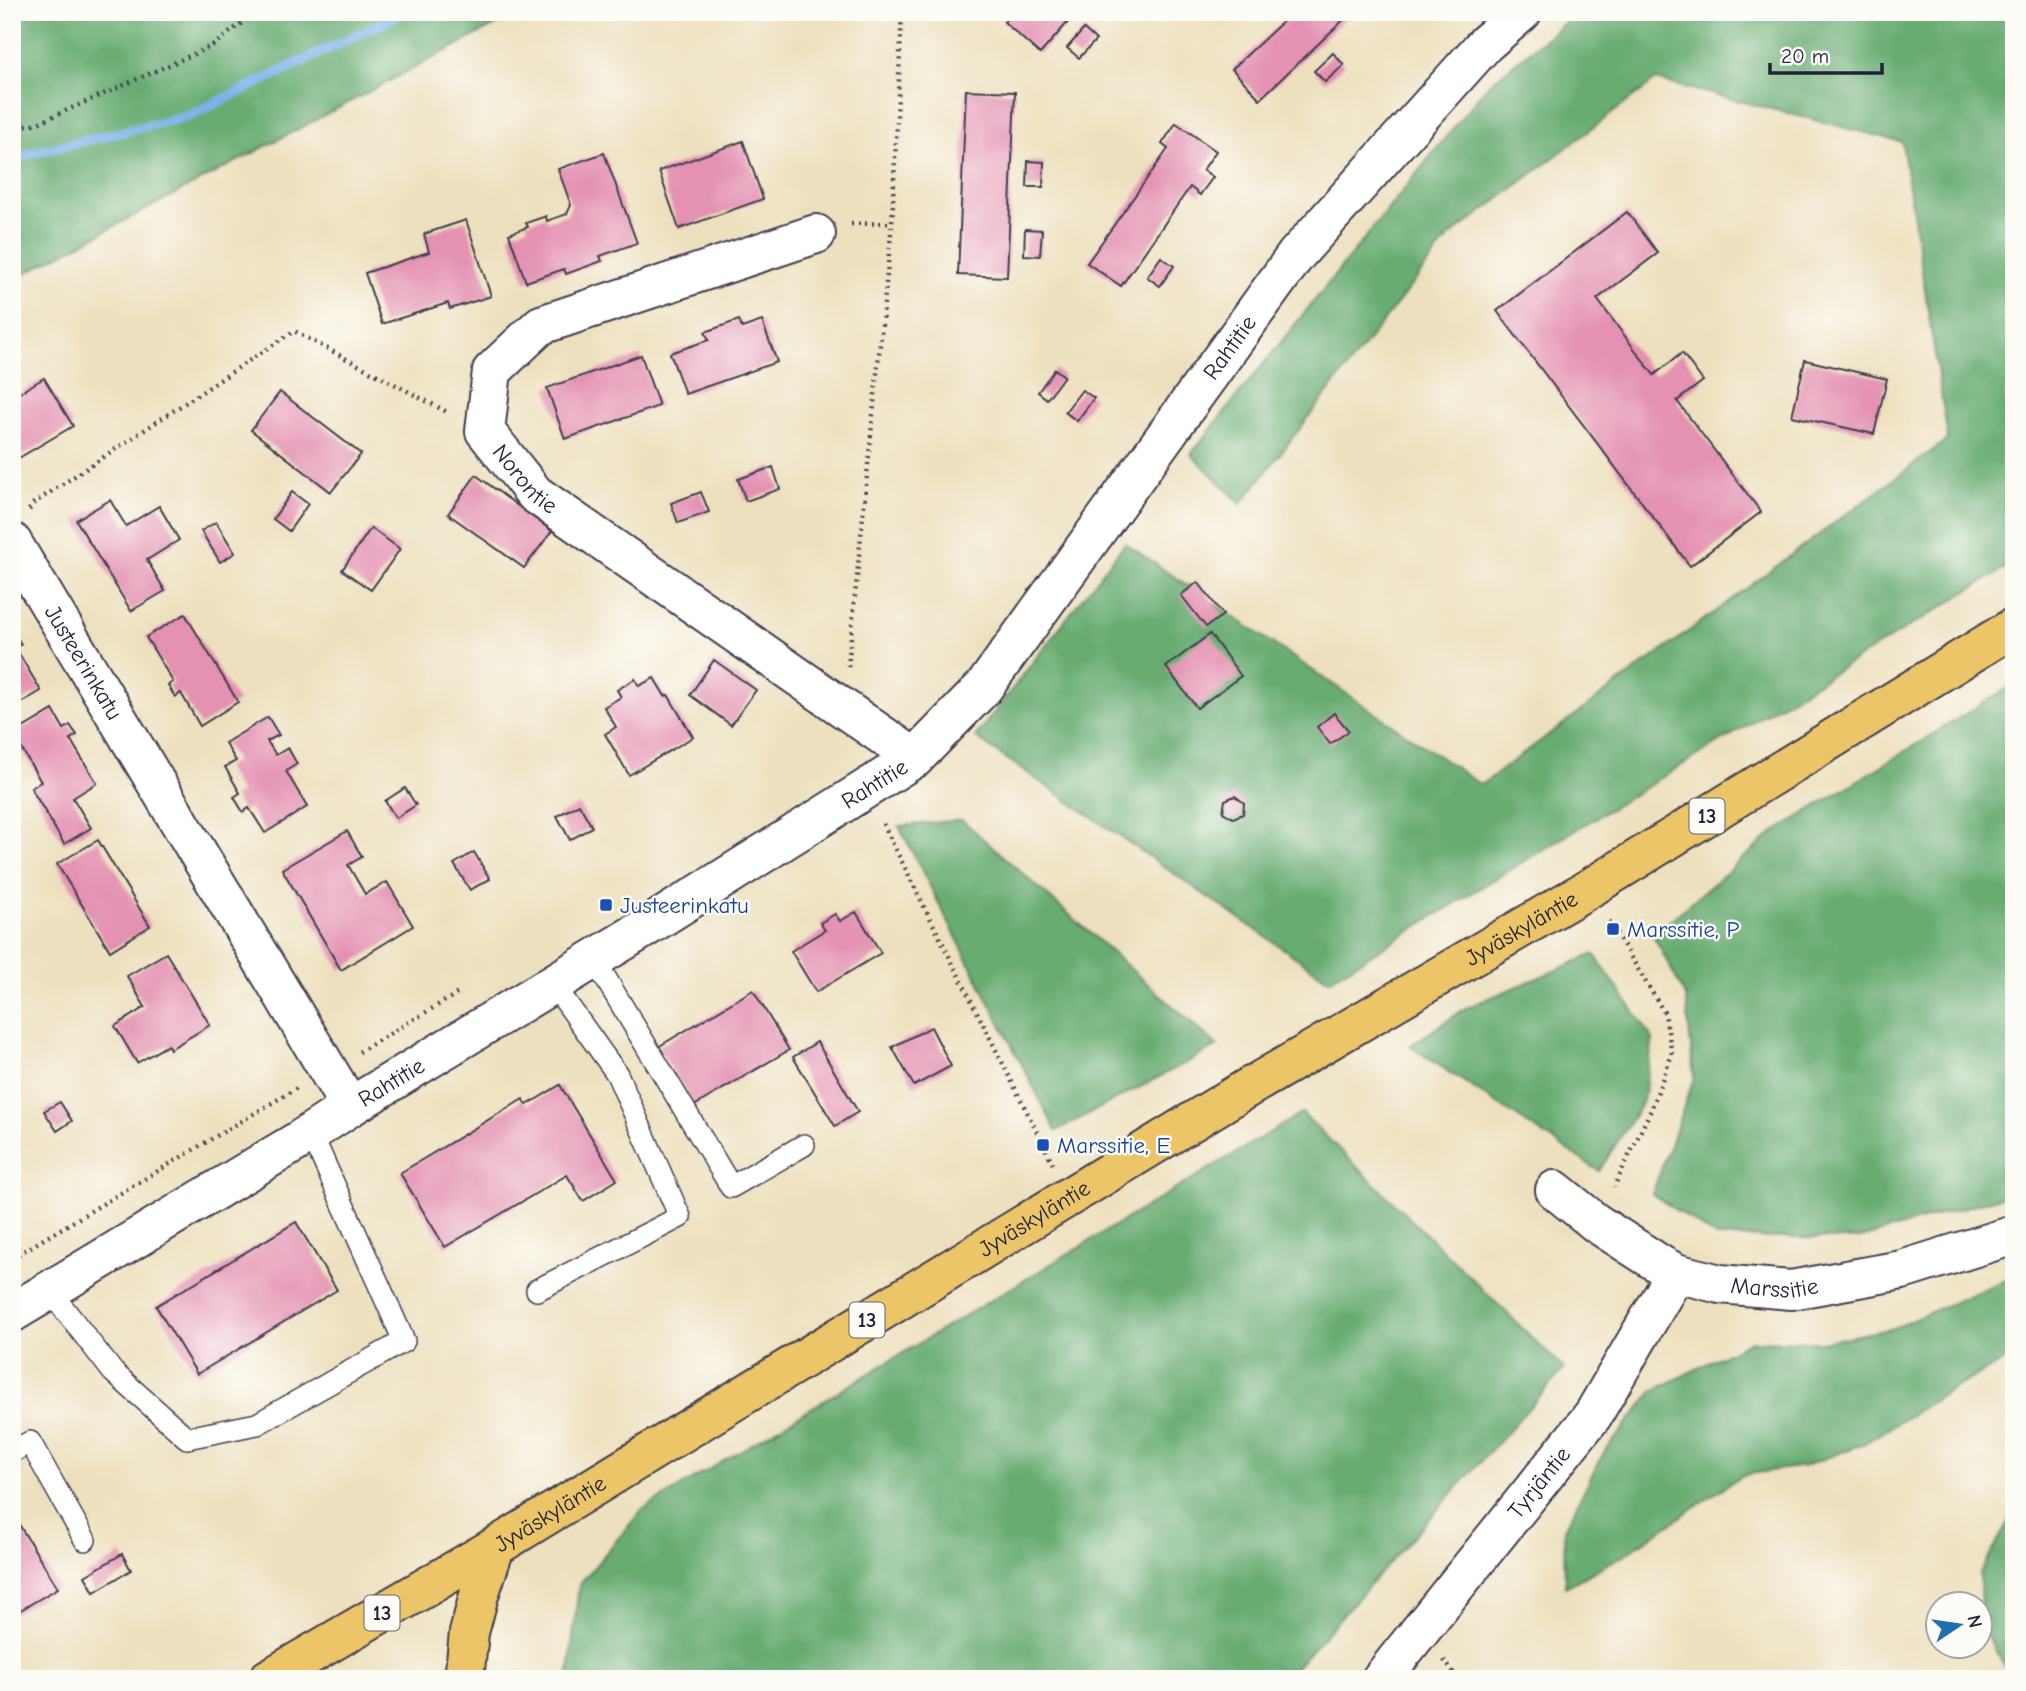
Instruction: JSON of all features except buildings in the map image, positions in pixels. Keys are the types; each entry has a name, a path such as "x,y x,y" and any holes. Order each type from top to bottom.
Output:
{"highway":[{"name":"Jyväskyläntie","path":"268,1679 495,1547 1239,1093 1590,888 2014,626"},
{"path":"464,1679 469,1633 495,1547"}],"street":[{"name":"Rahtitie","path":"12,1313 311,1133 915,758 984,687 1296,255 1485,44 1522,12"},
{"name":"Norontie","path":"816,234 541,326 492,370 485,431 535,494 915,758"},
{"name":"Justeerinkatu","path":"19,528 350,1107"},
{"name":"Marssitie","path":"1555,1191 1597,1223 1676,1273 1720,1284 1790,1290 1902,1270 2014,1235"},
{"name":"Tyrjäntie","path":"1381,1679 1593,1415 1676,1273"}],"lane":[{"path":"594,959 731,1187 804,1145"},
{"path":"537,1290 680,1217 617,1074 553,984"},
{"path":"50,1291 113,1372 187,1438 257,1424 404,1342 311,1133"},
{"path":"12,1452 30,1441 85,1540"}],"path":[{"path":"12,128 38,123 212,46 256,12"},
{"path":"848,666 892,223 902,12"},
{"path":"19,528 34,503 294,331 485,431"},
{"path":"866,789 1070,1196"},
{"path":"1590,888 1665,1014 1672,1054 1650,1112 1597,1223"}],"green space":[{"path":"12,12 520,12 12,280"},
{"path":"1578,12 2014,12 2014,563 1329,980 975,737 1125,543 1481,785 1948,439 1902,142 1656,80 1449,237 1241,504 1191,454 1487,86"},
{"path":"2014,684 2014,1193 1858,1239 1716,1237 1652,1194 1694,1079 1686,997 1653,935 1773,833"},
{"path":"962,820 1218,1046 1056,1131 899,826"},
{"path":"1594,954 1653,1039 1643,1101 1599,1171 1410,1046 1466,1008"},
{"path":"1302,1113 1564,1369 1285,1679 568,1679 579,1585 642,1510"},
{"path":"2014,1276 2014,1356 1956,1387 1865,1443 1805,1466 1742,1475 1624,1555 1565,1587 1564,1529 1603,1454 1653,1391 1751,1341 1822,1342 1894,1328"},
{"path":"2014,1511 2012,1679 1994,1648 1994,1590 1980,1590 1980,1573"}],"waterway":[{"path":"12,158 189,116 405,12"}],"place":[{"name":"Justeerinkatu","path":"606,905"},
{"name":"Marssitie, P","path":"1613,929"},
{"name":"Marssitie, E","path":"1043,1145"}]}
